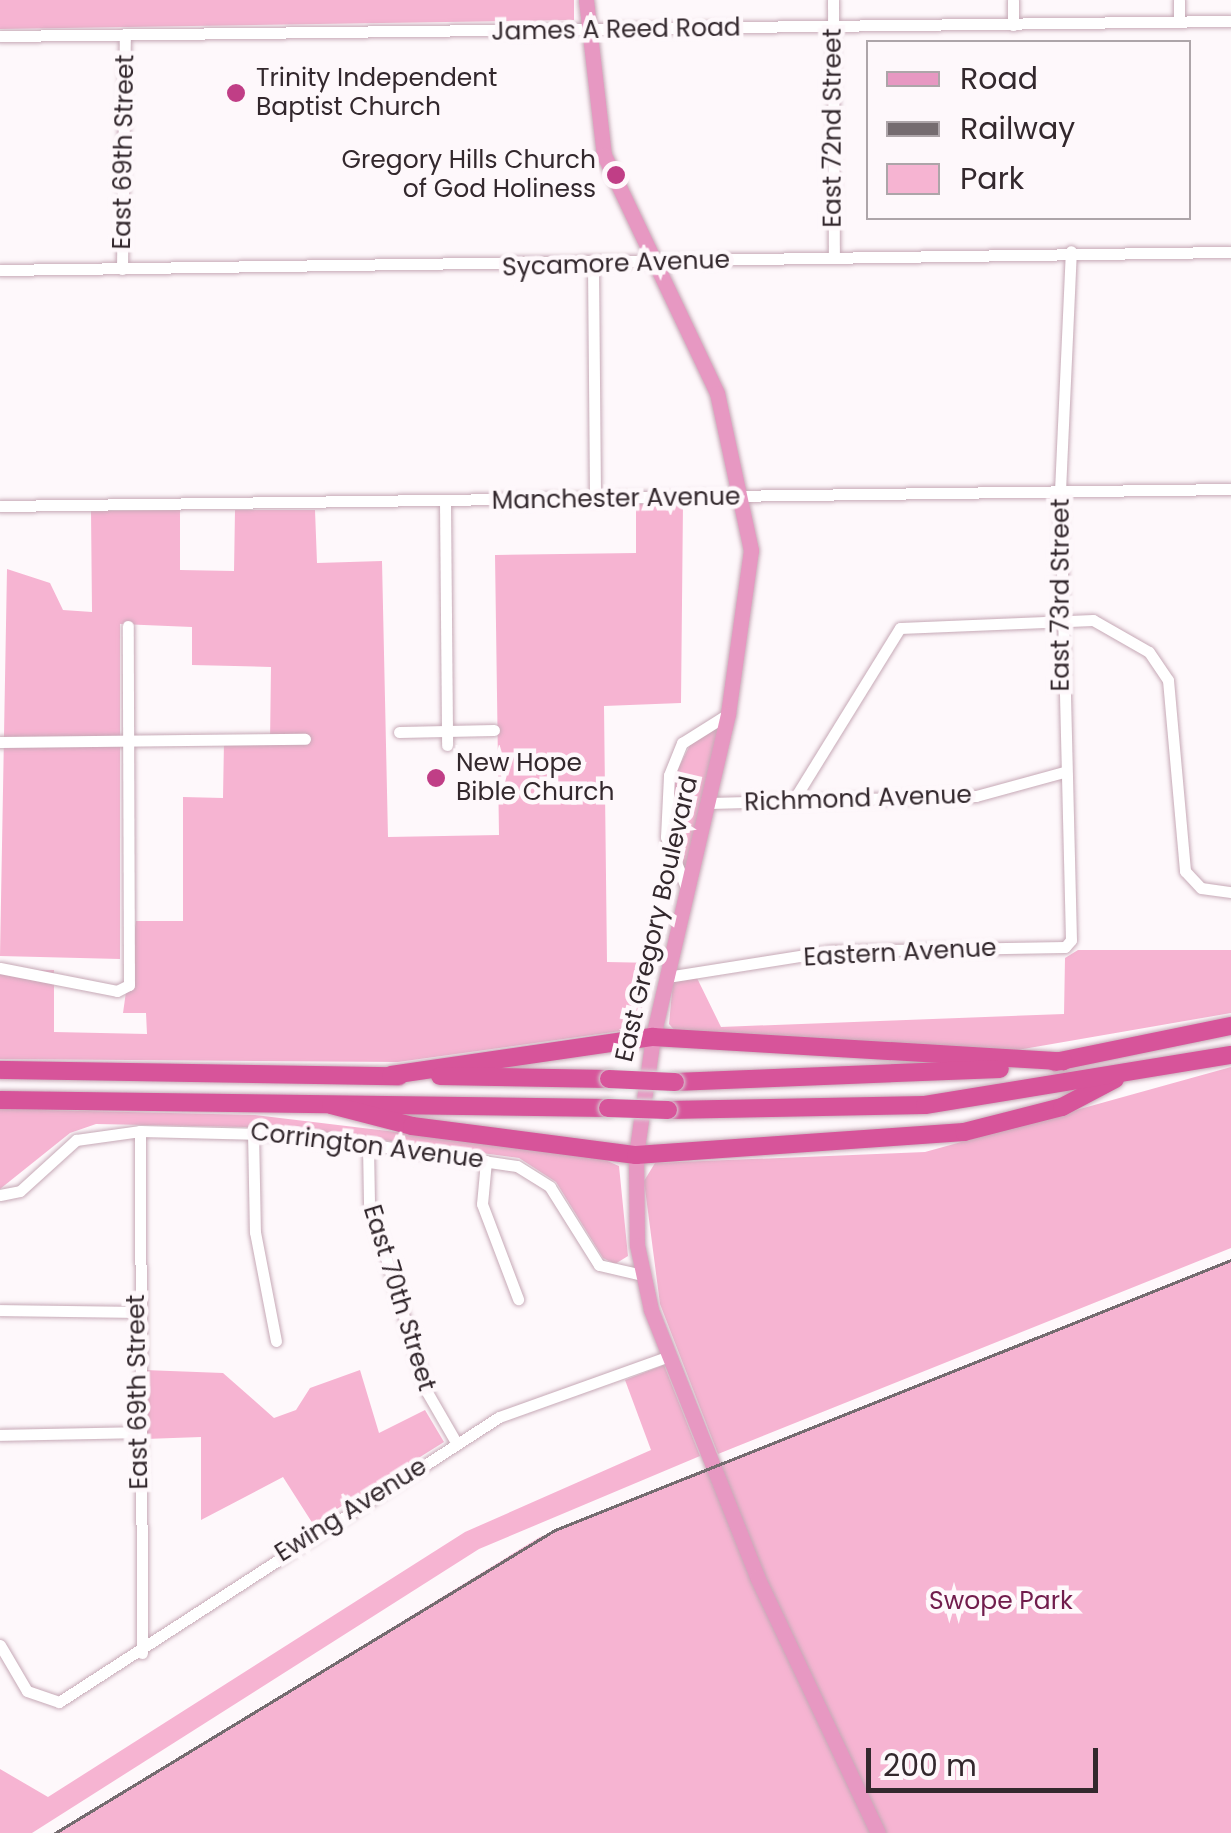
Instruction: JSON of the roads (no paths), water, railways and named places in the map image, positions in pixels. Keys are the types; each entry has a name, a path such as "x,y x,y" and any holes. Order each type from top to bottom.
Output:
{"highway":[{"path":"0,1070 675,1082 921,1077 1063,1061 1231,1026"},
{"path":"391,1076 653,1037 1063,1061"},
{"path":"0,1100 668,1110 925,1104 1115,1079 1231,1055"},
{"path":"332,1104 412,1126 636,1155 964,1132 1062,1108 1115,1079"}],"main road":[{"name":"East Gregory Boulevard","path":"586,0 604,156 651,263 717,393 746,498 749,598 709,803 653,1037 636,1155 642,1275 669,1356 771,1610 878,1833"}],"street":[{"name":"East 72nd Street","path":"833,0 834,256"},
{"path":"1013,0 1013,25"},
{"path":"1179,0 1179,22"},
{"name":"James A Reed Road","path":"0,36 1231,21"},
{"name":"East 69th Street","path":"122,269 125,34"},
{"name":"Sycamore Avenue","path":"0,270 593,265 1071,251 1231,252"},
{"name":"East 73rd Street","path":"1071,251 1060,492 1071,940"},
{"path":"593,265 595,499"},
{"name":"Manchester Avenue","path":"0,506 1231,489"},
{"path":"445,502 447,745"},
{"path":"793,801 900,628 1061,618 1111,626 1158,664 1178,720 1182,858 1199,887 1231,892"},
{"path":"0,968 127,990 128,626"},
{"path":"687,890 666,838 669,775 682,743 728,714"},
{"path":"399,732 494,730"},
{"path":"0,742 305,739"},
{"name":"Richmond Avenue","path":"709,803 976,796 1064,772"},
{"name":"Eastern Avenue","path":"667,977 831,951 1071,940"},
{"path":"254,1130 255,1232 276,1341"},
{"name":"Corrington Avenue","path":"0,1195 20,1191 76,1140 140,1131 254,1130 368,1144 486,1160 540,1177 599,1264 642,1275"},
{"name":"East 69th Street","path":"140,1131 135,1312 142,1653"},
{"name":"East 70th Street","path":"368,1144 369,1203 426,1392 456,1444"},
{"path":"486,1160 482,1204 518,1299"},
{"path":"0,1310 135,1312"},
{"name":"Ewing Avenue","path":"0,1645 26,1691 54,1702 142,1653 456,1444 526,1403 669,1356"},
{"path":"0,1436 139,1432"}],"railway":[{"path":"55,1833 555,1530 1231,1260"}],"place":[{"name":"Trinity Independent Baptist Church","path":"236,93"},
{"name":"Gregory Hills Church of God Holiness","path":"616,175"},
{"name":"New Hope Bible Church","path":"436,778"}],"park label":[{"name":"Swope Park","path":"1001,1601"}]}
